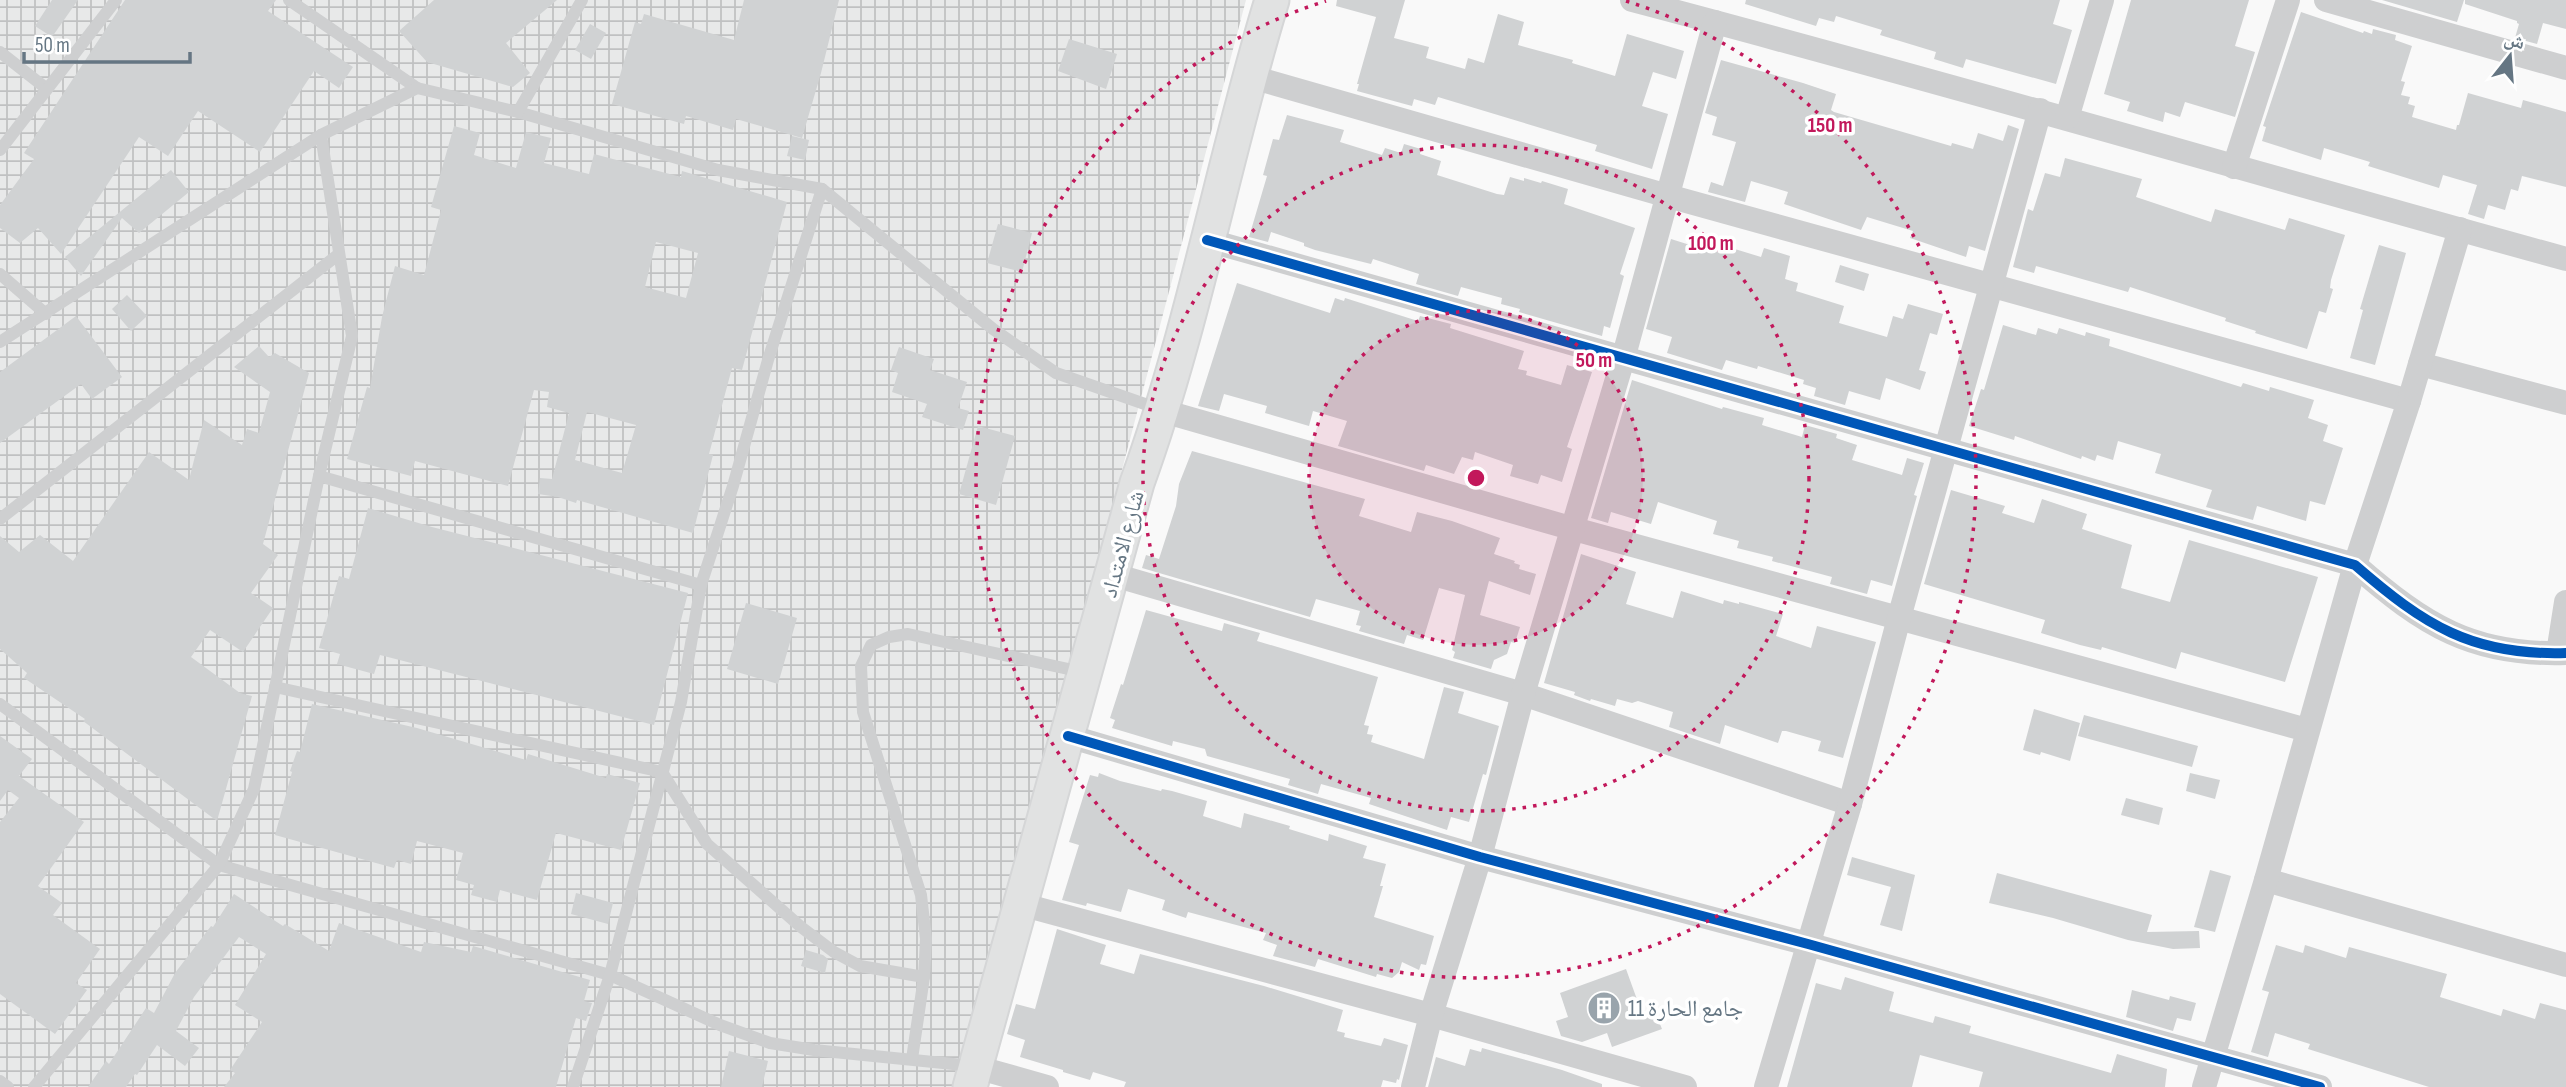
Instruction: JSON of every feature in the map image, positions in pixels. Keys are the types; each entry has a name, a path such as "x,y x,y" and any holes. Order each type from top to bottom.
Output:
{"street":[{"name":"شارع الامتداد","path":"973,1077 1114,575 1137,483 1163,411 1248,76 1272,0"},
{"path":"1632,0 1681,6 1715,22 2040,110 2566,259"},
{"path":"2067,118 2102,0"},
{"path":"2234,167 2288,0"},
{"path":"2326,0 2566,68"},
{"path":"1413,1087 1431,1015 1480,857 1523,694 1623,359 1715,22"},
{"path":"1248,76 1668,196 2409,401"},
{"path":"1766,1087 1850,804 1945,449 2040,110"},
{"path":"2204,1087 2355,565 2409,401 2460,229"},
{"path":"1208,240 2355,565 2423,620 2465,640 2511,652 2562,653 2566,602"},
{"path":"2420,364 2566,403"},
{"path":"1163,411 1574,529 2307,730"},
{"path":"1114,575 1523,694 1850,804"},
{"path":"1068,736 1480,857 1808,944 2320,1087"},
{"path":"2266,880 2566,965"},
{"path":"1020,904 1685,1087"},
{"path":"973,1077 1047,1087"}],"lane":[{"path":"0,150 116,0"},
{"path":"289,0 417,88 518,112 718,170 822,189 993,328 1056,373 1163,411"},
{"path":"518,112 582,0"},
{"path":"0,52 47,89"},
{"path":"0,342 321,135 417,88"},
{"path":"34,1087 219,865 254,789 319,476 352,336 321,135"},
{"path":"573,1087 610,975 681,702 701,584 822,189"},
{"path":"0,519 339,254"},
{"path":"0,274 46,314"},
{"path":"319,476 701,584"},
{"path":"912,1059 924,977 926,939 921,895 863,712 861,666 871,645 889,636 908,634 1086,673"},
{"path":"275,687 662,772 707,844 801,927 834,952 860,966 924,977"},
{"path":"0,704 219,865 610,975 720,1025 770,1043 828,1052 912,1059 973,1077"},
{"path":"0,1081 8,1087"}],"shaded area":[{"path":"0,0 1246,0 959,1087 0,1087"}],"building":[{"path":"52,0 78,0 52,37 35,26"},
{"path":"125,0 276,0 268,11 353,67 339,88 314,71 260,152 198,111 168,156 139,137 61,254 38,228 20,243 0,228 0,205 34,159 24,153"},
{"path":"434,0 557,0 506,43 530,73 513,87 427,62 399,31"},
{"path":"744,0 839,0 802,138 736,119 733,130 686,116 684,124 612,104 635,22 641,24 644,14 734,40"},
{"path":"1337,0 1405,0 1394,38 1429,47 1426,58 1465,69 1468,58 1484,63 1498,14 1524,22 1518,45 1573,60 1572,63 1615,76 1627,34 1684,51 1676,79 1653,72 1642,106 1668,114 1652,169 1595,151 1597,145 1438,97 1435,105 1414,99 1412,106 1357,91 1376,17 1336,6"},
{"path":"1746,0 2060,0 2053,24 2072,30 2056,84 1966,59 1963,68 1934,59 1936,52 1880,35 1882,30 1836,16 1834,22 1819,18 1816,26 1745,4"},
{"path":"2131,0 2249,0 2235,46 2255,52 2235,117 2185,102 2180,117 2165,112 2163,122 2127,111 2130,102 2104,94"},
{"path":"2382,0 2464,0 2457,22"},
{"path":"2465,0 2566,0 2566,29 2543,23 2537,44 2515,38 2519,24 2517,21 2465,4"},
{"path":"2301,12 2363,33 2372,34 2373,29 2396,35 2395,40 2412,46 2401,81 2405,82 2401,95 2410,97 2408,104 2415,106 2412,117 2456,130 2468,93 2521,108 2523,100 2566,112 2566,187 2522,176 2518,191 2511,189 2505,210 2488,205 2484,219 2468,214 2477,185 2443,175 2439,188 2368,166 2370,162 2324,148 2321,160 2262,141 2266,127 2263,126"},
{"path":"590,24 606,33 591,59 575,50"},
{"path":"1069,39 1117,54 1106,89 1058,71"},
{"path":"1721,60 1836,94 1831,110 1834,112 1951,146 1952,143 1973,149 1978,133 2003,141 2008,125 2019,129 1985,251 1969,246 1966,257 1910,238 1913,231 1867,217 1861,230 1784,204 1788,192 1751,181 1745,202 1708,192 1711,182 1723,186 1736,142 1712,135 1717,117 1705,113"},
{"path":"1287,115 1344,130 1340,142 1382,155 1385,148 1401,153 1404,144 1421,149 1420,154 1441,161 1437,175 1497,194 1504,195 1510,177 1524,181 1524,178 1541,183 1542,181 1568,189 1564,204 1635,228 1620,274 1624,276 1610,328 1604,326 1602,336 1519,312 1520,309 1501,304 1502,298 1461,287 1458,296 1416,284 1419,274 1373,259 1371,264 1315,250 1304,246 1304,243 1271,232 1268,242 1249,237 1267,176 1263,175 1273,139 1279,140"},
{"path":"454,126 480,133 474,155 516,168 526,132 551,138 544,163 589,174 594,154 681,177 682,171 787,202 742,370 732,368 709,454 713,455 693,533 577,500 576,503 538,494 540,478 552,479 569,413 547,407 549,392 534,390 508,486 415,461 411,476 347,459 367,387 370,388 382,317 395,266 424,275 441,210 431,207","holes":["656,242 698,253 686,298 645,287","587,412 636,425 622,473 575,460"]},
{"path":"792,136 809,140 805,160 787,156"},
{"path":"2065,158 2142,179 2136,197 2211,222 2215,209 2285,230 2289,218 2345,235 2331,280 2330,288 2333,289 2326,313 2319,311 2307,349 2255,333 2256,331 2225,321 2226,318 2130,287 2128,292 2036,266 2034,273 2013,267 2028,209 2033,211 2045,173 2060,177"},
{"path":"171,170 189,192 139,233 122,218 81,276 65,257"},
{"path":"998,224 1032,233 1022,272 987,263"},
{"path":"1671,239 1709,251 1712,242 1761,257 1764,248 1790,256 1785,279 1798,283 1796,291 1844,306 1839,323 1887,337 1893,316 1903,319 1908,304 1943,314 1937,335 1930,333 1919,370 1926,372 1920,390 1886,378 1880,400 1849,391 1845,405 1814,396 1816,388 1803,384 1804,380 1758,366 1757,369 1726,360 1722,370 1667,353 1672,337 1646,329"},
{"path":"2379,245 2406,253 2375,365 2350,358 2363,310 2360,309"},
{"path":"1840,265 1869,274 1864,291 1835,282"},
{"path":"1237,283 1330,313 1335,298 1344,301 1345,298 1418,321 1420,316 1451,324 1450,328 1524,351 1518,369 1527,371 1526,375 1561,385 1567,365 1592,372 1567,447 1572,449 1562,482 1541,475 1538,484 1510,476 1513,465 1475,452 1473,460 1462,457 1454,474 1426,465 1424,471 1338,446 1347,421 1313,411 1309,426 1265,413 1267,406 1224,394 1219,411 1198,406"},
{"path":"127,295 147,316 131,331 112,309"},
{"path":"76,316 122,377 92,399 81,384 0,443 0,372"},
{"path":"2003,325 2036,335 2038,328 2057,334 2059,328 2085,336 2086,332 2110,339 2109,346 2241,387 2243,383 2269,391 2270,387 2314,400 2308,418 2328,425 2323,441 2343,448 2325,505 2310,501 2306,521 2257,506 2253,520 2206,507 2212,490 2155,473 2161,454 2118,441 2113,460 2097,455 2095,461 2082,456 2081,459 2015,436 2014,440 1969,426 1981,389 1984,390"},
{"path":"259,346 269,357 275,353 309,373 263,544 278,555 251,593 273,608 243,652 210,630 191,657 240,693 252,696 217,821 83,721 85,719 24,678 27,673 0,649 0,536 19,552 40,535 73,561 149,452 189,480 204,420 242,445 247,429 259,433 270,392 234,367"},
{"path":"899,347 934,359 930,370 967,382 958,408 969,411 963,430 922,417 927,404 892,392 898,373 891,370"},
{"path":"1632,380 1722,409 1723,407 1764,418 1762,425 1802,437 1805,425 1837,434 1836,438 1857,445 1852,460 1902,475 1907,458 1924,463 1892,586 1871,580 1867,594 1830,584 1832,577 1772,561 1773,557 1737,548 1739,541 1713,534 1717,521 1658,502 1651,524 1611,512 1608,523 1591,518"},
{"path":"978,426 1015,436 996,505 959,494"},
{"path":"1192,451 1365,499 1359,516 1411,532 1417,512 1500,538 1494,554 1515,561 1514,563 1520,565 1519,569 1536,574 1530,595 1489,581 1480,615 1520,627 1515,643 1511,642 1507,654 1494,660 1491,669 1453,658 1455,652 1452,650 1465,595 1439,588 1423,640 1407,635 1404,644 1359,631 1361,626 1356,625 1360,611 1316,599 1310,617 1142,568 1146,555 1159,559 1176,506 1179,484"},
{"path":"1951,490 2005,506 2002,513 2034,523 2042,499 2087,514 2082,529 2132,545 2121,588 2170,602 2189,540 2318,577 2285,682 2181,652 2176,669 2102,647 2101,650 2080,645 2041,633 2045,620 1924,584"},
{"path":"368,508 688,593 654,725 380,655 374,674 337,664 340,654 319,648 339,576 349,579"},
{"path":"1581,554 1636,572 1626,604 1673,618 1681,591 1723,604 1724,600 1739,602 1783,614 1776,636 1811,648 1817,626 1876,642 1843,758 1818,751 1821,741 1786,731 1782,731 1778,743 1725,725 1720,744 1669,727 1673,712 1638,701 1632,703 1617,699 1615,706 1591,699 1590,701 1574,695 1575,692 1544,683"},
{"path":"746,603 797,618 778,684 727,669"},
{"path":"1146,610 1222,631 1224,623 1260,633 1257,641 1378,677 1364,725 1369,726 1367,734 1373,735 1371,742 1424,759 1444,687 1464,692 1458,713 1499,726 1486,775 1483,774 1469,822 1451,817 1447,830 1369,804 1371,798 1321,784 1318,794 1288,785 1290,779 1207,756 1205,749 1173,741 1172,746 1112,728 1115,720 1110,718"},
{"path":"312,704 417,728 526,760 528,754 606,778 607,774 640,783 621,850 556,833 537,900 500,890 497,902 471,895 474,885 456,880 463,853 417,841 411,864 397,860 394,868 275,835 292,772 290,771 297,751 300,752"},
{"path":"2034,709 2080,723 2070,761 2041,752 2040,755 2023,750"},
{"path":"2084,715 2198,746 2192,767 2078,736"},
{"path":"0,736 32,759 19,776 84,822 38,886 62,903 53,915 100,949 76,983 87,990 55,1034 0,994 0,822 19,798 8,790 0,801"},
{"path":"1099,773 1120,781 1207,801 1203,816 1241,828 1244,813 1290,826 1289,829 1328,841 1329,834 1367,846 1363,858 1386,864 1374,917 1434,936 1426,965 1421,964 1419,970 1402,962 1399,972 1392,978 1377,974 1376,977 1318,959 1315,967 1273,956 1277,945 1263,940 1266,933 1188,912 1186,918 1162,910 1165,900 1128,889 1121,912 1062,900 1079,845 1069,842 1090,775 1098,777"},
{"path":"2190,773 2220,780 2215,799 2186,791"},
{"path":"2126,798 2163,808 2159,825 2121,815"},
{"path":"1852,857 1915,875 1902,931 1880,925 1891,887 1847,875"},
{"path":"2210,870 2231,876 2215,932 2194,927"},
{"path":"1997,873 2152,915 2147,932 2199,931 2200,948 2173,949 2128,940 1989,903"},
{"path":"576,893 613,903 608,924 571,914"},
{"path":"234,894 283,926 285,924 329,951 339,923 421,952 424,942 471,952 473,946 590,980 584,1001 592,1003 586,1021 576,1018 556,1087 224,1087 235,1073 230,1070 262,1022 235,1005 266,954 239,937 194,997 176,1031 199,1048 185,1066 157,1045 126,1087 88,1087 106,1061 109,1064 146,1008 154,1013 175,973 211,926 213,927"},
{"path":"1057,929 1106,945 1100,964 1134,974 1140,954 1264,986 1343,1010 1337,1031 1345,1033 1344,1037 1381,1046 1384,1038 1408,1045 1399,1080 1397,1079 1396,1083 1383,1080 1381,1087 1124,1087 1126,1082 1093,1072 1090,1080 1020,1057 1025,1040 1007,1034 1016,1004 1035,1009"},
{"path":"2276,945 2303,953 2305,945 2346,958 2349,947 2447,974 2440,997 2501,1016 2503,1009 2535,1019 2540,1003 2566,1010 2566,1087 2429,1087 2308,1049 2310,1044 2275,1033 2268,1057 2251,1052 2269,992 2262,990"},
{"path":"806,950 828,959 825,973 801,966"},
{"name":"جامع الحارة 11","path":"1626,969 1639,1005 1642,1004 1646,1016 1655,1012 1662,1029 1612,1047 1607,1033 1582,1042 1561,1036 1556,1021 1568,1017 1560,993"},
{"path":"1845,977 1894,992 1889,1011 1933,1023 1935,1016 1971,1026 1969,1033 2111,1073 2117,1054 2167,1069 2165,1087 1979,1087 1983,1072 1920,1055 1912,1087 1787,1087 1816,983 1841,990"},
{"path":"2132,990 2169,1000 2170,996 2196,1003 2191,1021 2177,1018 2173,1031 2126,1017"},
{"path":"1482,1048 1562,1070 1602,1084 1602,1087 1428,1087 1436,1057 1465,1066 1470,1049 1481,1052"},
{"path":"729,1051 768,1061 762,1087 721,1087"}],"cycle path":[{"path":"1207,240 2355,565 2404,604 2451,633 2503,649 2566,653"},
{"path":"1068,736 1480,857 1808,944 2320,1087"}],"place":[{"name":"جامع الحارة 11","path":"1604,1008"}]}
